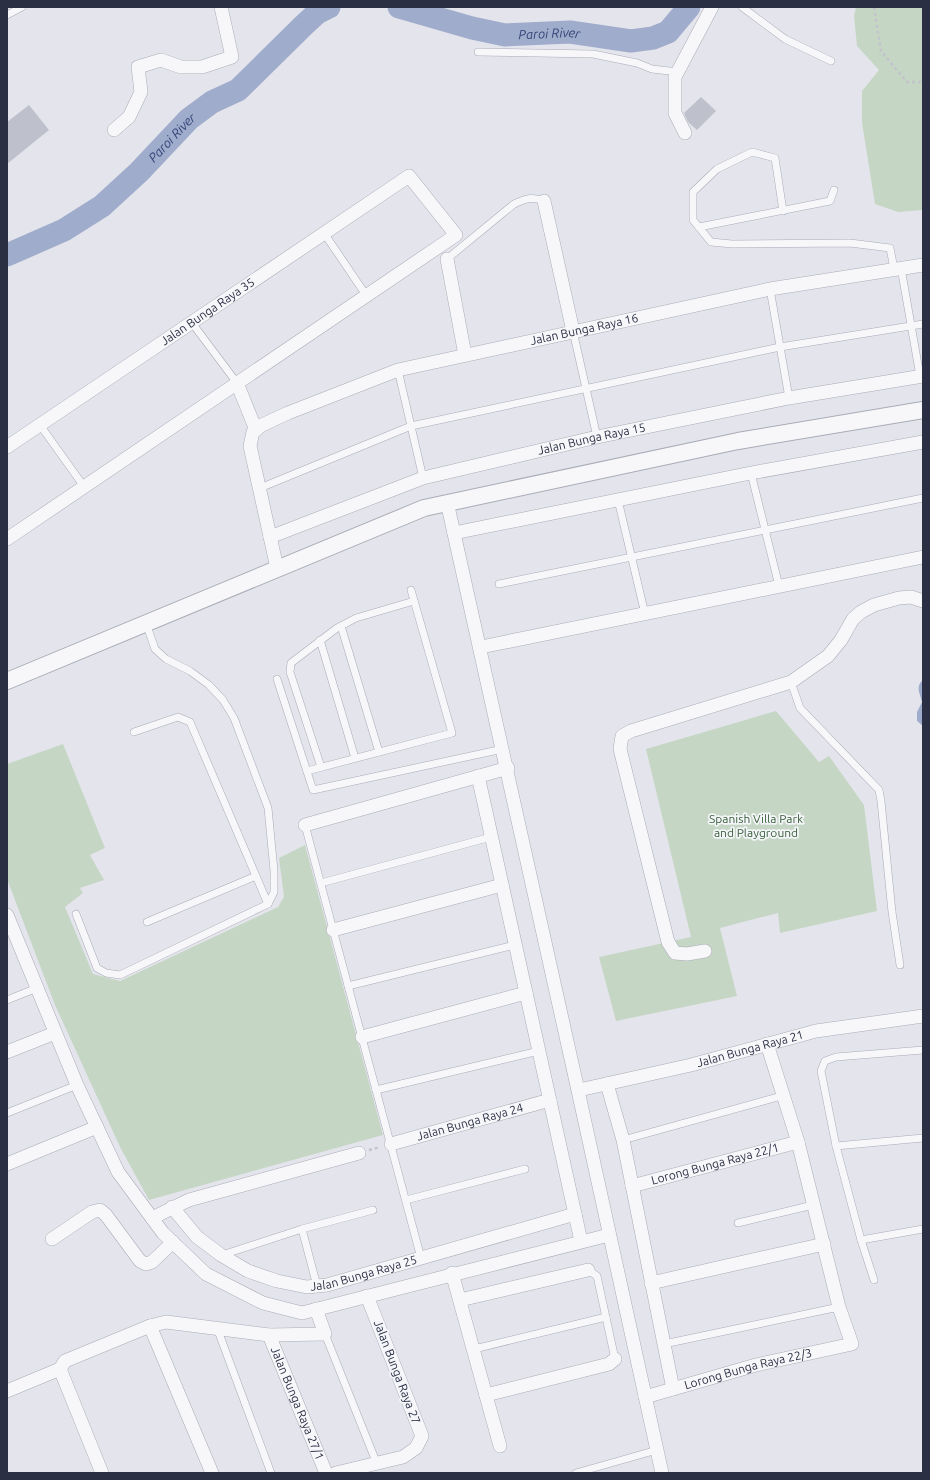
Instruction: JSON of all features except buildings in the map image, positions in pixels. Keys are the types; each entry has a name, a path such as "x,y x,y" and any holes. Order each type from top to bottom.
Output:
{"street":[{"path":"114,130 129,117 141,92 138,67 161,60 181,67 202,67 232,57 221,7"},
{"path":"685,133 675,113 675,77 712,7"},
{"name":"Jalan Bunga Raya 35","path":"7,448 409,176 456,235 366,295"},
{"path":"544,201 573,331"},
{"path":"447,259 465,355"},
{"name":"Jalan Bunga Raya 16","path":"256,430 288,413 398,370 770,289 923,265"},
{"path":"7,539 85,488 366,295"},
{"name":"Jalan Bunga Raya 15","path":"270,537 423,478 597,437 789,398 921,376"},
{"path":"237,384 256,430 253,432 250,446 277,568"},
{"path":"7,681 424,508 738,441 923,410"},
{"path":"454,533 751,473 923,442"},
{"path":"448,502 579,1090 609,1235 662,1473"},
{"path":"481,648 923,557"},
{"path":"705,952 687,954 676,952 668,942 620,749 622,736 639,729 791,682 828,656 841,640 853,619 861,612 874,605 899,598 912,597 923,601"},
{"path":"305,825 508,768"},
{"path":"478,776 581,1241"},
{"path":"333,930 502,885"},
{"path":"7,916 11,940 37,988 77,1085 118,1172 162,1233 206,1274 262,1302 302,1313 452,1273 609,1235"},
{"path":"362,1037 526,993"},
{"name":"Jalan Bunga Raya 21","path":"579,1090 690,1065 816,1031 923,1016"},
{"path":"7,1052 55,1033"},
{"path":"767,1044 785,1095 798,1142 839,1307"},
{"path":"607,1084 623,1140 673,1389"},
{"name":"Jalan Bunga Raya 24","path":"391,1144 550,1100"},
{"path":"7,1164 97,1127"},
{"name":"Lorong Bunga Raya 22/1","path":"632,1186 798,1142"},
{"path":"152,1218 189,1200 359,1153"},
{"name":"Jalan Bunga Raya 25","path":"172,1207 198,1237 221,1255 248,1271 276,1281 307,1287 327,1285 575,1214"},
{"path":"52,1239 92,1212 100,1210 106,1215 140,1261 146,1264 152,1262 173,1242"},
{"path":"651,1283 824,1244"},
{"path":"460,1300 588,1270"},
{"path":"452,1273 500,1446"},
{"name":"Jalan Bunga Raya 27","path":"367,1296 422,1436 416,1448 403,1457 376,1464"},
{"name":"Lorong Bunga Raya 22/3","path":"645,1397 756,1366 852,1344 839,1307"},
{"path":"7,1391 60,1369 65,1361 150,1326 166,1322 269,1334 325,1334 316,1309"},
{"path":"150,1326 212,1473"},
{"name":"Jalan Bunga Raya 27/1","path":"269,1334 326,1473"},
{"path":"486,1395 609,1364 615,1359"},
{"path":"60,1369 102,1473"},
{"path":"336,1473 376,1464"}],"lane":[{"path":"7,15 22,7"},
{"path":"742,7 785,39 831,61"},
{"path":"478,52 593,54 637,63 652,69 678,72"},
{"path":"783,211 775,158 752,152 717,169 693,192 693,220 711,242 732,244 850,243 890,248 898,269 921,376"},
{"path":"699,227 830,201 834,190"},
{"path":"447,259 514,204 527,198 536,197 544,201"},
{"path":"324,233 366,295"},
{"path":"770,289 789,398"},
{"path":"192,323 237,384"},
{"path":"260,488 411,426 780,347 923,324"},
{"path":"573,331 597,437"},
{"path":"398,370 423,478"},
{"path":"40,425 85,488"},
{"path":"751,473 779,586"},
{"path":"499,584 923,498"},
{"path":"618,500 645,614"},
{"path":"307,770 452,733 412,590"},
{"path":"321,767 290,672 291,663 320,640 356,618 414,601"},
{"path":"76,914 97,968 106,973 120,975 268,904 274,892 274,871 268,808 234,718 223,700 209,685 190,671 166,659 155,649 146,623"},
{"path":"341,626 379,752"},
{"path":"320,640 355,758"},
{"path":"277,679 313,790 503,749"},
{"path":"791,682 800,708 879,790 892,912 900,965"},
{"path":"134,732 178,717 190,722 268,904"},
{"path":"305,825 421,1258"},
{"path":"321,883 491,837"},
{"path":"147,922 256,876"},
{"path":"348,986 515,944"},
{"path":"7,1000 37,988"},
{"path":"376,1090 539,1050"},
{"path":"874,1280 861,1240 836,1146 821,1070 825,1062 836,1057 923,1050"},
{"path":"7,1113 77,1085"},
{"path":"623,1140 785,1095"},
{"path":"836,1146 923,1138"},
{"path":"406,1200 525,1169"},
{"path":"738,1224 813,1204"},
{"path":"221,1255 302,1228 373,1210"},
{"path":"302,1228 317,1286"},
{"path":"861,1240 923,1229"},
{"path":"588,1270 597,1276 615,1359"},
{"path":"664,1344 839,1307"},
{"path":"474,1349 606,1318"},
{"path":"217,1328 271,1473"},
{"path":"325,1334 376,1464"},
{"path":"576,1473 657,1450"}],"path":[{"path":"874,7 881,51 907,82 923,82"},
{"path":"359,1153 391,1144"}],"green space":[{"path":"856,7 923,7 923,210 898,212 875,204 862,123 862,91 879,70 857,46 854,16"},
{"name":"Spanish Villa Park and Playground","path":"776,711 819,762 829,756 864,805 877,911 780,933 778,913 720,928 737,996 616,1021 599,957 691,937 646,749"},
{"path":"63,744 105,848 90,855 104,880 80,888 83,893 65,907 93,974 120,981 278,907 284,897 279,858 305,845 383,1135 149,1200 120,1147 55,1005 7,879 7,764"}],"water":[{"path":"923,680 923,726 917,721 917,712 922,702 919,693 919,685"}],"waterway":[{"name":"Paroi River","path":"7,255 64,230 102,206 139,172 189,119 212,102 238,90 317,13 329,7"},
{"name":"Paroi River","path":"399,7 472,28 505,35 570,32 631,41 653,38 668,32 689,7"}]}
